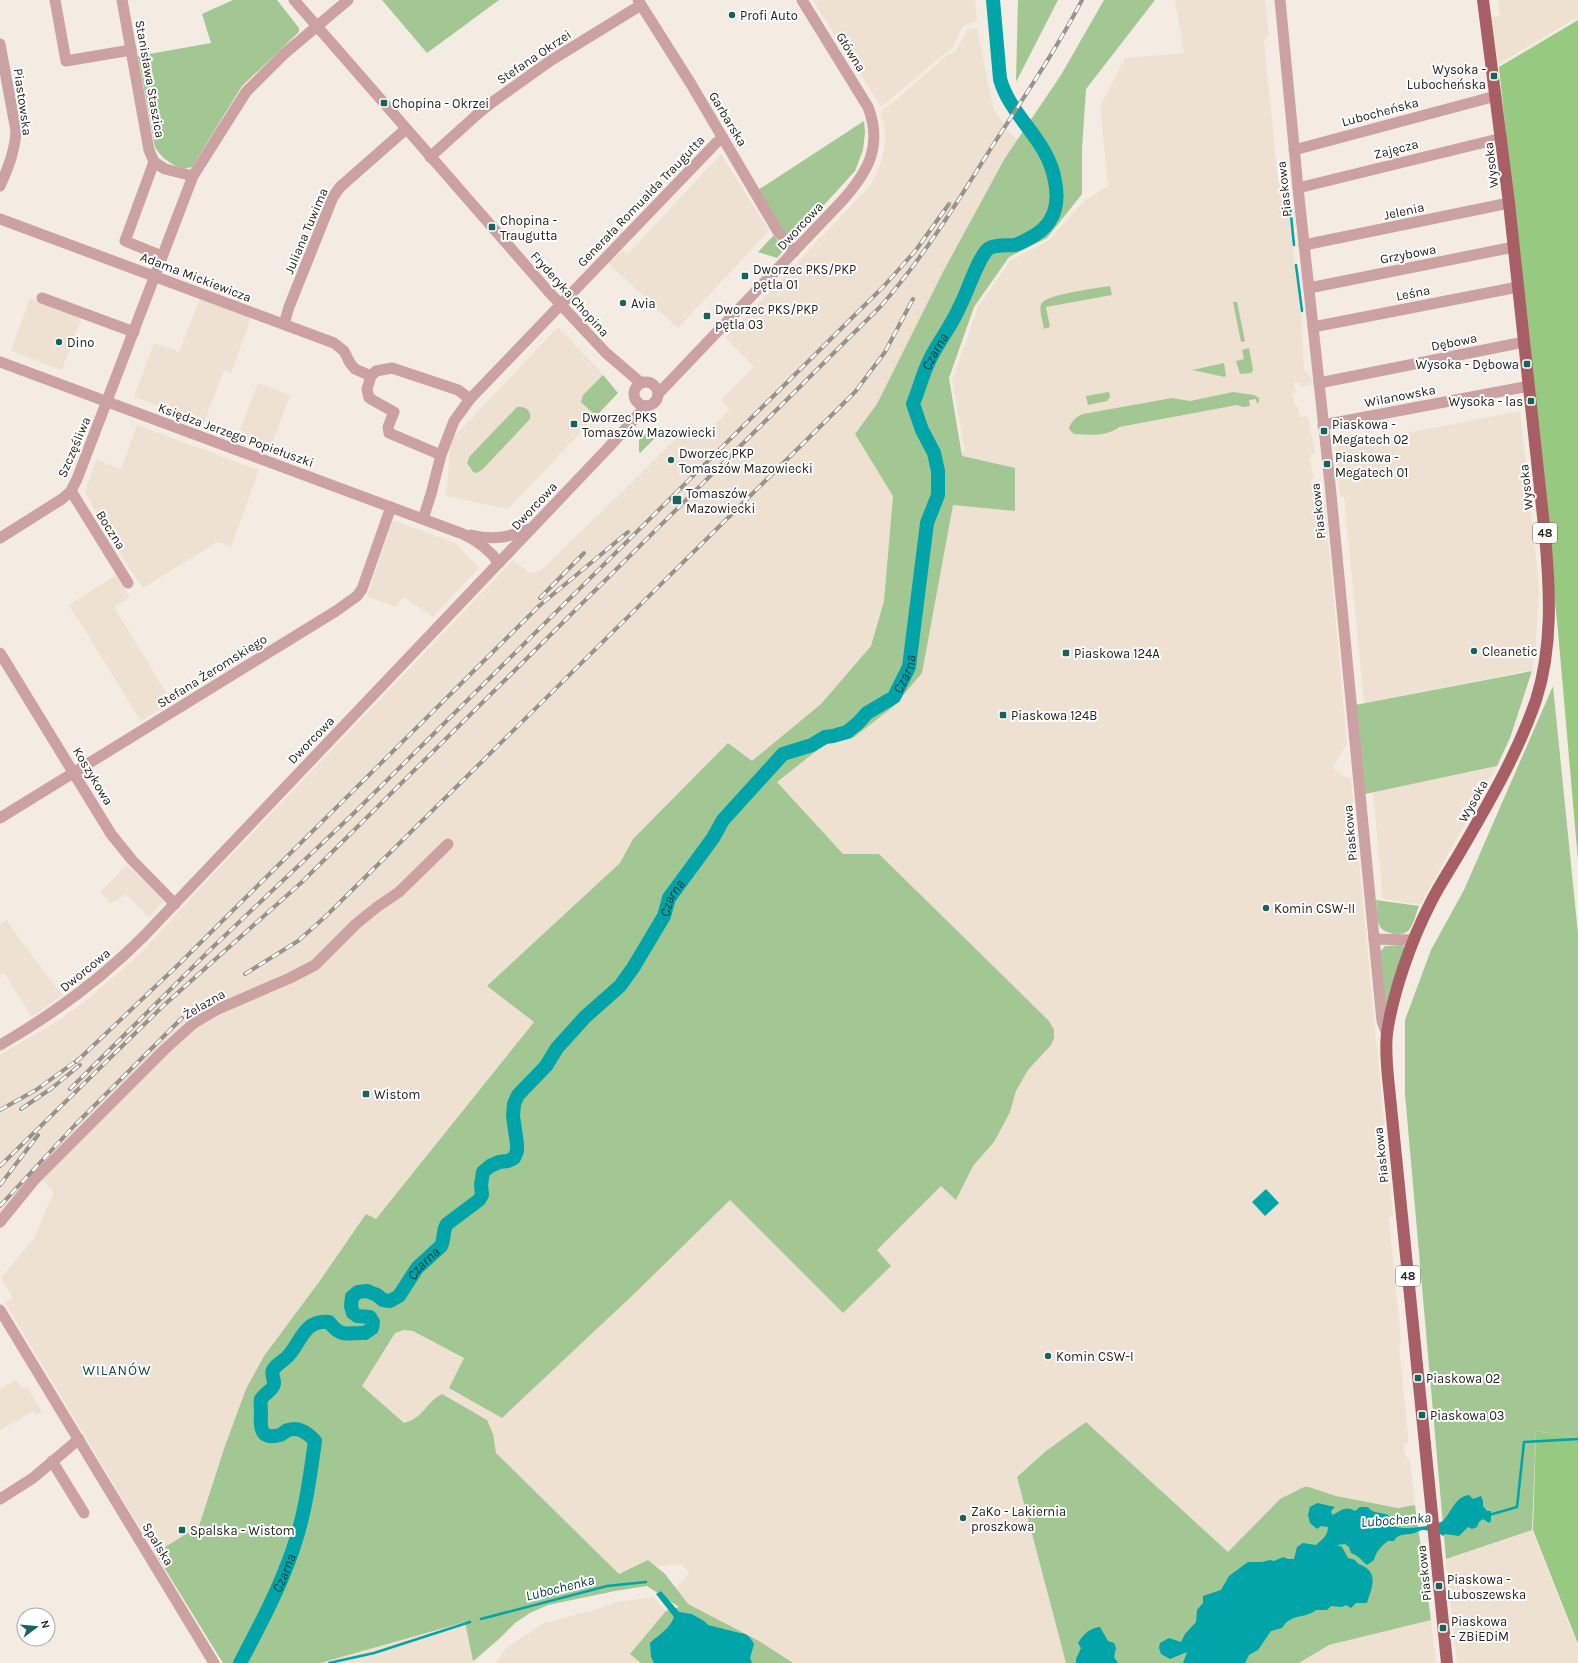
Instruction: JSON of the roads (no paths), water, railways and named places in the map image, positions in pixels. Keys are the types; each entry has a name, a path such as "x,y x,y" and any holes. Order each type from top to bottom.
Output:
{"main road":[{"name":"Wysoka","path":"1387,1034 1396,992 1414,940 1430,904 1491,799 1528,722 1542,678 1549,628 1548,570 1529,386 1502,138 1483,0"},
{"name":"Piaskowa","path":"1387,1034 1389,1087 1447,1663"}],"street":[{"path":"55,0 66,61 131,50"},
{"name":"Stanisława Staszica","path":"122,0 149,150 154,162"},
{"name":"Fryderyka Chopina","path":"294,0 560,305 640,389"},
{"name":"Szczęśliwa","path":"0,538 62,499 71,491 108,402 193,176 246,92 284,54 348,0"},
{"name":"Główna","path":"802,0 864,99 873,120"},
{"name":"Piaskowa","path":"1280,0 1382,1021 1387,1034"},
{"name":"Garbarska","path":"639,3 723,138 777,230 794,252"},
{"name":"Stefana Okrzei","path":"430,157 500,96 550,61 639,3"},
{"name":"Piastowska","path":"0,44 16,131 12,157 0,186"},
{"name":"Lubocheńska","path":"1294,150 1496,96"},
{"name":"Dworcowa","path":"0,1045 42,1020 79,994 120,960 502,560 609,447 621,432 646,406 654,402 658,394 681,369 794,252 856,185 870,162 874,146 873,120"},
{"name":"Juliana Tuwima","path":"284,324 289,307 333,196 340,187 406,129"},
{"name":"Generała Romualda Traugutta","path":"423,519 441,455 454,421 470,399 716,143 723,138"},
{"name":"Zajęcza","path":"1298,188 1502,138"},
{"path":"162,256 125,241 154,162 165,169 193,176"},
{"name":"Jelenia","path":"1304,245 1509,203"},
{"name":"Adama Mickiewicza","path":"0,218 334,343 344,351 355,369 371,376"},
{"name":"Grzybowa","path":"1309,288 1514,247"},
{"name":"Leśna","path":"1313,327 1518,287"},
{"path":"42,298 134,332"},
{"name":"Dębowa","path":"1319,383 1524,342"},
{"name":"Księdza Jerzego Popiełuszki","path":"0,362 463,534 488,549 502,560"},
{"path":"441,455 389,433 388,427 394,412 369,398 367,389 371,376 376,371 392,368 458,390 470,399"},
{"name":"Dworcowa","path":"621,432 640,389 681,369"},
{"name":"Wilanowska","path":"1323,425 1529,386"},
{"path":"646,406 638,402 640,389 657,389 658,394"},
{"name":"Boczna","path":"71,491 128,583"},
{"name":"Stefana Żeromskiego","path":"0,818 336,611 357,596 365,581 391,507"},
{"name":"Księdza Jerzego Popiełuszki","path":"463,534 489,538 501,538 533,527"},
{"path":"489,538 499,546 502,560"},
{"name":"Koszykowa","path":"0,653 111,834 132,860 175,904"},
{"name":"Żelazna","path":"0,1222 35,1179 164,1049 194,1023 216,1010 290,978 315,965 356,924 399,892 448,844"},
{"path":"1374,940 1414,940"},
{"name":"Spalska","path":"0,1310 214,1663"},
{"path":"0,1499 25,1484 79,1439"},
{"path":"52,1461 84,1513"}],"water":[{"path":"1266,1189 1279,1203 1265,1216 1252,1202"},
{"path":"1469,1495 1473,1499 1481,1496 1483,1506 1487,1511 1491,1511 1491,1521 1489,1523 1483,1519 1479,1522 1477,1527 1472,1529 1468,1527 1459,1536 1445,1534 1443,1536 1427,1530 1422,1530 1413,1534 1401,1535 1394,1541 1388,1541 1383,1545 1377,1552 1374,1560 1367,1565 1351,1553 1349,1547 1345,1544 1337,1545 1342,1547 1348,1558 1355,1560 1358,1564 1365,1567 1372,1575 1373,1579 1367,1603 1356,1603 1351,1608 1346,1605 1342,1607 1331,1606 1327,1610 1316,1610 1312,1613 1294,1618 1286,1623 1282,1628 1271,1631 1258,1650 1249,1655 1245,1663 1183,1663 1187,1652 1170,1659 1161,1654 1159,1648 1160,1643 1169,1638 1181,1642 1185,1634 1196,1622 1197,1610 1203,1603 1203,1596 1221,1590 1229,1576 1248,1562 1274,1561 1283,1557 1294,1559 1297,1547 1303,1543 1316,1545 1321,1541 1326,1535 1328,1527 1321,1526 1317,1529 1310,1523 1308,1515 1310,1507 1317,1503 1335,1507 1331,1511 1332,1515 1343,1509 1351,1509 1355,1511 1360,1507 1368,1507 1374,1512 1388,1515 1391,1522 1395,1526 1401,1528 1412,1528 1441,1522 1460,1499"},
{"path":"661,1591 679,1612 692,1614 708,1625 747,1635 754,1644 750,1658 752,1663 654,1663 651,1657 650,1643 670,1625 674,1617 656,1594"},
{"path":"1100,1627 1108,1641 1114,1643 1116,1648 1114,1657 1118,1663 1076,1663 1076,1659 1081,1648 1078,1643 1082,1637 1087,1632"}],"waterway":[{"name":"Czarna","path":"240,1663 276,1593 288,1564 304,1509 315,1441 307,1433 296,1429 288,1430 281,1435 274,1436 265,1435 263,1432 261,1424 261,1399 274,1385 272,1373 274,1368 289,1355 304,1332 314,1324 329,1322 338,1331 346,1334 365,1333 372,1328 373,1322 370,1317 357,1316 353,1313 351,1306 352,1297 358,1292 367,1291 377,1295 383,1300 390,1301 399,1296 417,1268 441,1246 447,1224 479,1200 482,1195 481,1185 483,1172 490,1166 514,1158 517,1151 517,1144 513,1116 514,1104 518,1095 546,1066 557,1048 585,1017 620,986 633,968 664,916 669,898 713,838 723,820 783,754 812,745 825,737 847,732 867,713 894,697 909,667 927,523 938,495 938,471 934,453 922,430 913,404 930,359 957,313 984,254 991,247 1015,245 1037,234 1049,222 1055,208 1056,190 1051,166 1045,153 1012,105 1005,93 1000,79 993,0"},
{"path":"1289,196 1294,245"},
{"path":"1296,265 1302,311"},
{"name":"Lubochenka","path":"1489,1515 1517,1507 1524,1442 1578,1439"},
{"name":"Lubochenka","path":"481,1619 607,1586 646,1582"},
{"name":"Lubochenka","path":"329,1663 374,1653 470,1622"}],"railway":[{"path":"0,1166 163,1006 302,882 880,307 926,249 953,208 1051,55 1082,0"},
{"path":"70,1089 214,946 353,814 884,286 916,250 949,204"},
{"path":"245,974 298,941 326,916 855,392 885,352 913,299"},
{"path":"76,1062 177,966 539,606 628,532"},
{"path":"540,598 584,553"},
{"path":"0,1206 75,1125 182,1018"},
{"path":"0,1110 36,1090 79,1059"},
{"path":"21,1109 52,1088 80,1065"},
{"path":"0,1185 38,1135"}],"place":[{"name":"Profi Auto","path":"732,15"},
{"name":"Wysoka - Lubocheńska","path":"1494,76"},
{"name":"Chopina - Okrzei","path":"384,103"},
{"name":"Chopina - Traugutta","path":"492,227"},
{"name":"Dworzec PKS/PKP pętla 01","path":"745,276"},
{"name":"Avia","path":"623,303"},
{"name":"Dworzec PKS/PKP pętla 03","path":"707,316"},
{"name":"Dino","path":"59,342"},
{"name":"Wysoka - Dębowa","path":"1527,364"},
{"name":"Wysoka - las","path":"1531,401"},
{"name":"Dworzec PKS Tomaszów Mazowiecki","path":"574,424"},
{"name":"Piaskowa - Megatech 02","path":"1324,431"},
{"name":"Dworzec PKP Tomaszów Mazowiecki","path":"671,460"},
{"name":"Piaskowa - Megatech 01","path":"1327,464"},
{"name":"Tomaszów Mazowiecki","path":"677,500"},
{"name":"Cleanetic","path":"1474,651"},
{"name":"Piaskowa 124A","path":"1066,653"},
{"name":"Piaskowa 124B","path":"1003,715"},
{"name":"Komin CSW-II","path":"1266,908"},
{"name":"Wistom","path":"366,1094"},
{"name":"Komin CSW-I","path":"1048,1356"},
{"name":"Piaskowa 02","path":"1418,1378"},
{"name":"Piaskowa 03","path":"1422,1415"},
{"name":"ZaKo - Lakiernia proszkowa","path":"963,1518"},
{"name":"Spalska - Wistom","path":"182,1530"},
{"name":"Piaskowa - Luboszewska","path":"1439,1586"},
{"name":"Piaskowa - ZBiEDiM","path":"1443,1628"}],"district":[{"name":"WILANÓW","path":"117,1370"}]}
